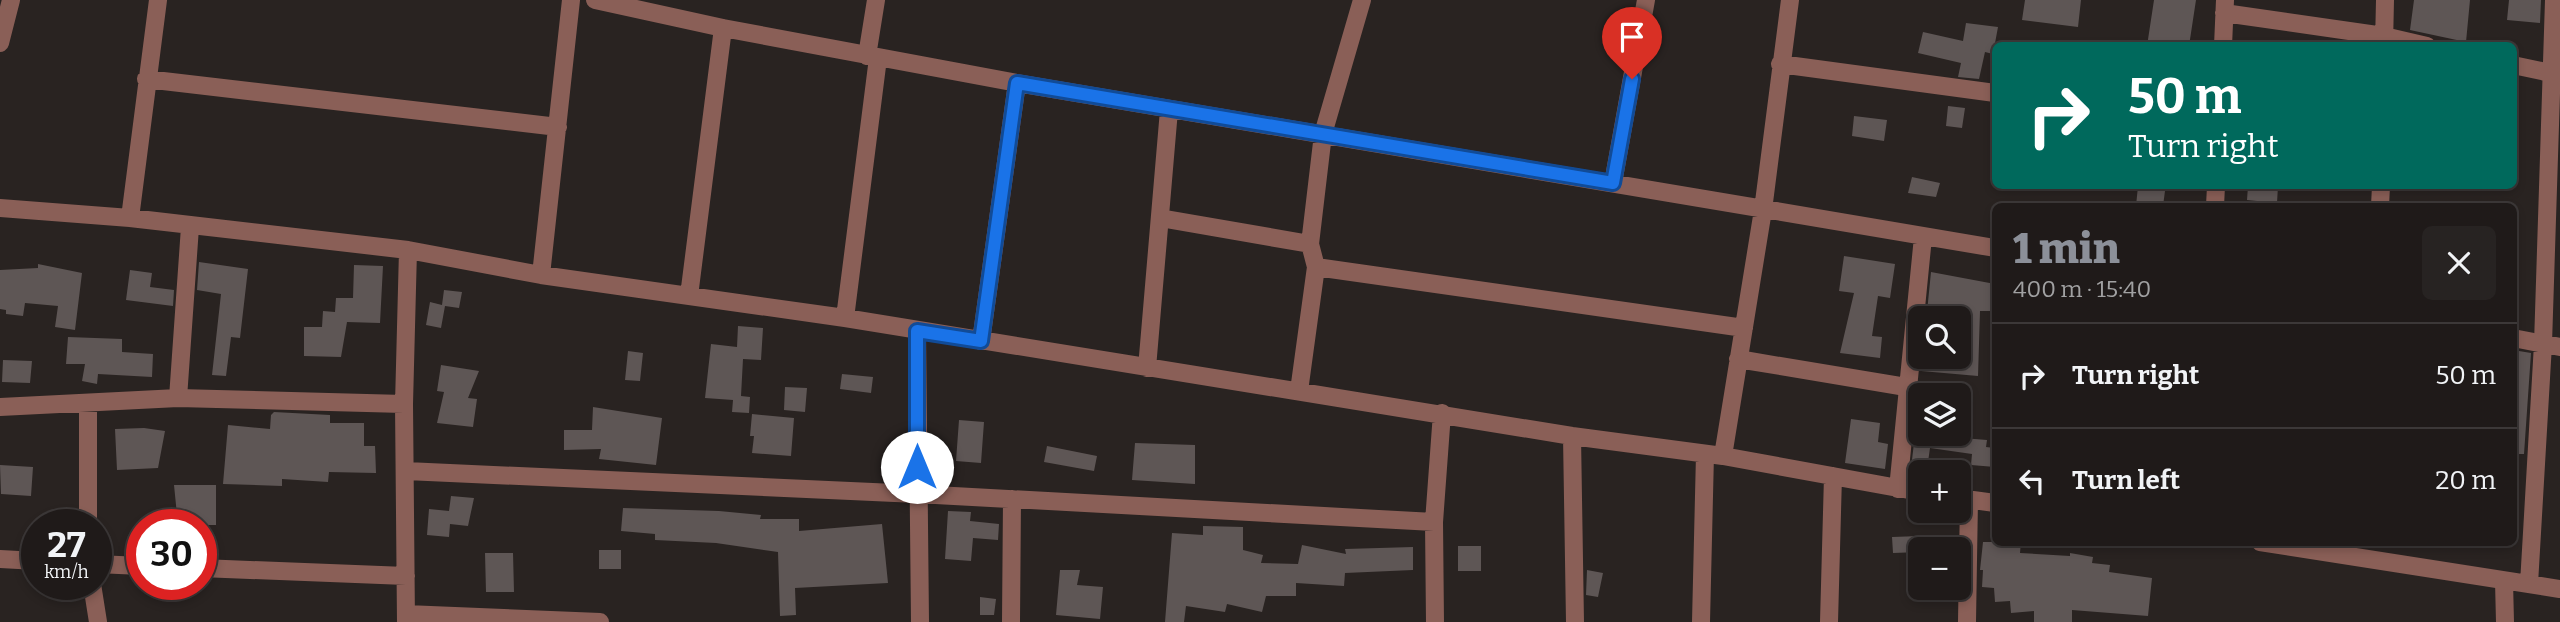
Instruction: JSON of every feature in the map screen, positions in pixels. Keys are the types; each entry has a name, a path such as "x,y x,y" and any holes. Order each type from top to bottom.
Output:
{"street":[{"path":"0,43 11,0"},
{"path":"130,218 158,0"},
{"path":"541,275 571,0"},
{"path":"595,0 723,29 1169,110 1992,248"},
{"path":"845,318 873,57 876,0"},
{"path":"1299,391 1317,267 1310,244 1322,134 1362,0"},
{"path":"1613,183 1646,0"},
{"path":"1723,457 1763,210 1790,0"},
{"path":"2223,42 2225,7 2384,41 2385,0"},
{"path":"2529,584 2552,345 2556,74 2554,0"},
{"path":"689,296 723,29"},
{"path":"1780,64 1992,93"},
{"path":"2517,66 2556,74"},
{"path":"146,79 558,127"},
{"path":"981,341 1017,83"},
{"path":"1147,368 1169,110"},
{"path":"0,208 130,218 408,250 541,275 845,318 1572,436 1705,454 1908,490"},
{"path":"1160,218 1310,244"},
{"path":"178,398 190,227"},
{"path":"1898,489 1906,387 1923,237"},
{"path":"408,250 404,404 406,618 600,622"},
{"path":"1317,267 1744,328"},
{"path":"917,331 920,622"},
{"path":"2517,339 2552,345"},
{"path":"1738,359 1906,387"},
{"path":"0,407 178,398 404,404"},
{"path":"88,402 88,509"},
{"path":"1435,622 1434,522 1442,413"},
{"path":"1572,436 1575,622"},
{"path":"1701,622 1705,454"},
{"path":"406,471 917,494 1434,522"},
{"path":"1829,622 1833,476"},
{"path":"1011,622 1012,499"},
{"path":"1971,500 1992,503"},
{"path":"1965,523 1967,622"},
{"path":"2306,546 2560,589"},
{"path":"0,559 21,560"},
{"path":"217,569 406,576"},
{"path":"2504,581 2505,622"},
{"path":"95,600 99,622"}],"building":[{"path":"2025,0 2081,0 2078,27 2022,20"},
{"path":"2154,0 2196,0 2190,42 2148,42"},
{"path":"2414,0 2470,0 2466,42 2410,30"},
{"path":"2509,0 2541,0 2540,23 2507,20"},
{"path":"1966,23 1998,27 1995,42 1992,42 1992,54 1985,52 1979,79 1958,77 1961,63 1918,53 1923,32 1963,41"},
{"path":"1948,106 1965,108 1962,128 1946,126"},
{"path":"1854,116 1887,120 1884,141 1852,136"},
{"path":"1912,177 1940,183 1936,197 1908,193"},
{"path":"2138,189 2165,191 2163,203 2136,203"},
{"path":"2248,189 2278,189 2277,203 2247,200"},
{"path":"1844,256 1895,264 1890,298 1878,296 1872,336 1882,337 1880,358 1840,353 1854,293 1839,291"},
{"path":"199,262 248,269 240,338 231,337 226,376 212,375 221,294 197,290"},
{"path":"38,264 82,273 75,330 55,327 58,306 25,303 23,316 6,314 6,310 0,309 0,270 38,268"},
{"path":"354,265 383,266 380,323 347,322 341,357 304,356 304,327 322,327 323,311 335,312 336,298 353,298"},
{"path":"130,270 152,273 150,287 174,290 173,306 126,300"},
{"path":"1931,272 1992,283 1992,311 1980,311 1978,376 1921,371 1971,369 1971,306 1928,306"},
{"path":"444,290 462,292 459,308 445,306 441,328 426,325 430,302 442,305"},
{"path":"738,326 763,328 761,360 743,359 741,396 750,397 749,413 732,412 733,400 705,398 711,344 737,347"},
{"path":"68,337 122,339 122,352 153,354 152,377 98,374 97,384 82,381 85,364 66,364"},
{"path":"628,351 643,353 640,381 625,380"},
{"path":"2517,351 2531,353 2524,454 2517,454"},
{"path":"3,360 32,361 30,383 2,382"},
{"path":"441,365 479,371 468,398 477,399 473,427 437,423 444,392 437,391"},
{"path":"842,374 873,377 871,393 840,389"},
{"path":"785,387 807,388 805,412 784,410"},
{"path":"593,407 662,418 656,465 599,459 601,449 564,450 564,430 592,430"},
{"path":"274,412 330,415 330,423 364,423 364,446 375,446 376,473 329,472 328,482 282,479 282,486 223,484 228,425 270,429 271,415"},
{"path":"752,414 794,418 791,456 752,453"},
{"path":"1851,419 1880,423 1878,442 1888,444 1885,469 1845,463"},
{"path":"959,420 984,422 981,463 956,461"},
{"path":"144,428 165,431 158,468 117,470 115,429"},
{"path":"1971,439 1987,440 1986,447 1992,448 1992,467 1971,465 1972,454 1930,448 1928,460 1912,460 1914,446 1971,446"},
{"path":"1135,443 1195,445 1195,484 1132,480"},
{"path":"1047,446 1097,456 1094,471 1044,462"},
{"path":"0,465 33,467 31,496 1,494"},
{"path":"174,485 216,485 216,509 176,509"},
{"path":"451,496 474,498 468,526 450,524 449,537 427,535 429,509 449,511"},
{"path":"623,508 719,511 761,515 760,519 799,519 799,531 882,524 888,583 795,588 796,615 780,616 778,552 716,543 655,540 655,534 621,531"},
{"path":"948,511 971,512 970,521 999,524 998,540 973,538 971,561 945,559"},
{"path":"1203,526 1243,527 1243,550 1263,555 1261,563 1298,564 1302,545 1346,554 1345,549 1413,547 1413,570 1345,573 1344,586 1296,583 1296,596 1266,596 1262,612 1227,604 1225,612 1186,606 1184,622 1165,622 1172,533 1203,535"},
{"path":"1920,536 1908,537 1908,552 1893,553 1892,537"},
{"path":"1983,542 1992,542 1992,546 2021,546 2020,553 2070,556 2070,553 2093,557 2092,563 2110,565 2109,572 2152,578 2148,616 2072,610 2072,622 2034,622 2034,611 2011,613 2010,601 1995,602 1994,588 1982,587 1983,570 1980,570"},
{"path":"1458,546 1481,546 1481,571 1458,571"},
{"path":"599,550 621,550 621,569 599,569"},
{"path":"485,553 513,553 514,592 486,592"},
{"path":"1060,570 1080,570 1077,585 1103,587 1100,619 1056,615"},
{"path":"1587,570 1603,573 1598,597 1586,595"},
{"path":"980,597 996,599 994,615 980,615"}],"route":[{"path":"917,467 917,331 981,341 1017,83 1613,183 1632,79"}]}
